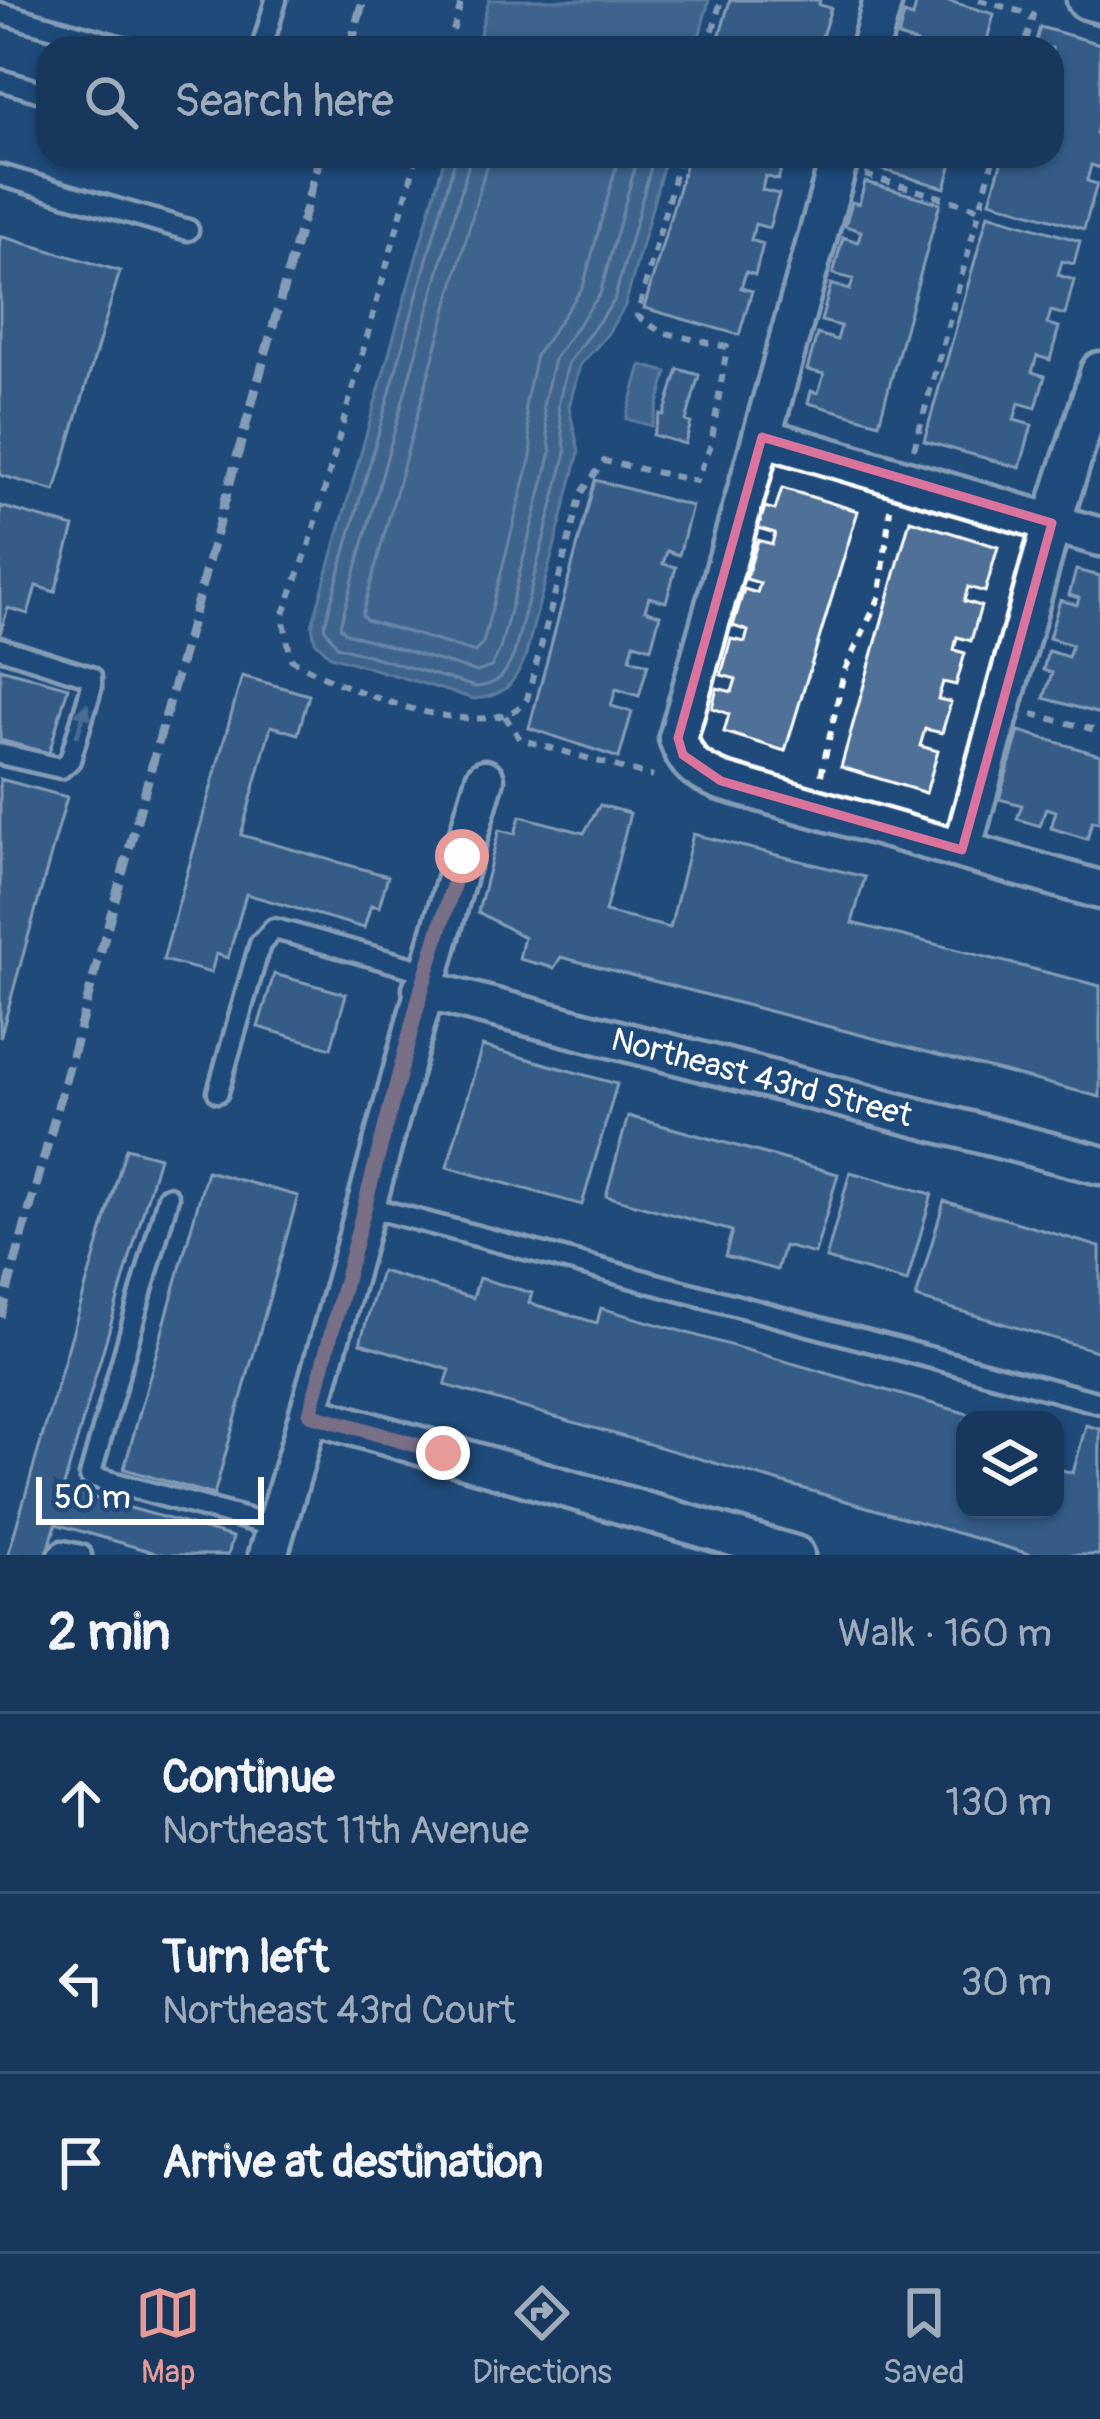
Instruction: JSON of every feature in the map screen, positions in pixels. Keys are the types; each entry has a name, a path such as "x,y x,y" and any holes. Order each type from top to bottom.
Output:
{"street":[{"path":"874,36 884,0"},
{"path":"1086,0 1100,4"},
{"path":"843,168 678,738 683,755 694,770 721,781 1100,890"},
{"path":"962,850 1052,523 1100,370"},
{"path":"762,437 1100,537"},
{"path":"272,1541 425,980 485,779"},
{"name":"Northeast 43rd Street","path":"425,980 1100,1165"},
{"path":"310,1414 795,1555"}],"lane":[{"path":"264,36 269,2"},
{"path":"0,13 83,36"},
{"path":"0,80 36,90"},
{"path":"0,175 188,230"},
{"path":"0,648 75,669 91,677 92,689 70,760 61,768 0,754"},
{"path":"218,1092 260,944 274,929 425,980"},
{"path":"168,1197 90,1476 272,1541"},
{"path":"365,1206 1100,1403"},
{"path":"58,1555 62,1551 81,1555"}],"path":[{"path":"451,36 461,0"},
{"path":"712,36 722,0"},
{"path":"979,0 1033,15 1027,36"},
{"path":"414,168 309,546 283,616 291,659 327,681 428,712 493,721 519,710 526,699 581,494 593,473 604,461 697,481 711,445 727,347 661,332 637,316 677,168"},
{"path":"860,168 980,209"},
{"path":"914,449 991,168"},
{"path":"820,775 844,672 880,596 890,508"},
{"path":"1021,711 1100,731"},
{"path":"505,716 520,739 653,777"}],"highlighted area":[{"path":"762,437 1052,523 962,850 721,781 683,755 678,738"}],"water":[{"path":"489,0 709,0 699,36 479,36"},
{"path":"442,168 663,168 625,306 580,365 569,407 579,452 525,658 507,688 474,699 330,656 315,641 312,626"},
{"path":"641,365 667,372 652,426 626,419"}],"building":[{"path":"730,0 820,0 819,5 831,8 822,36 720,36"},
{"path":"917,0 945,0 994,14 988,36 898,36 904,14 913,17"},
{"path":"1040,27 1100,44 1096,133 1100,134 1100,168 1091,165 1087,181 1097,184 1084,229 990,201 1000,168 1064,168 1064,36 1037,36"},
{"path":"685,168 781,168 778,180 765,176 762,190 779,194 769,228 755,224 751,240 763,244 755,275 746,272 741,288 752,291 739,335 644,308"},
{"path":"875,168 951,168 945,188"},
{"path":"865,182 940,203 879,423 808,403 811,391 818,393 824,374 807,370 817,334 837,340 841,326 821,321 831,284 850,290 853,279 833,274 843,237 858,242 861,231 845,226 852,202 859,204"},
{"path":"988,214 1080,241 1074,264 1062,261 1058,275 1074,280 1065,315 1051,311 1047,324 1059,327 1050,360 1037,356 1032,372 1045,376 1036,408 1019,403 1014,420 1032,425 1020,468 924,441"},
{"path":"0,236 120,271 55,491 0,475"},
{"path":"678,369 699,375 685,444 653,435"},
{"path":"595,480 692,506 679,555 667,551 663,564 676,567 666,602 649,597 645,610 660,615 651,648 634,643 630,659 648,664 639,696 616,689 611,706 632,712 619,758 529,728"},
{"path":"782,488 858,511 785,751 724,732 729,714 712,708 717,688 732,692 736,679 721,675 731,639 745,642 748,631 733,626 744,589 757,593 760,583 746,579 758,540 772,544 775,533 758,528 765,507 775,510"},
{"path":"0,506 74,527 55,592 36,586 28,614 8,608 0,634"},
{"path":"910,520 998,547 985,592 968,587 964,601 981,606 971,641 957,637 954,650 965,653 956,685 943,682 938,699 951,702 942,733 925,729 920,746 938,751 926,793 841,767"},
{"path":"1076,570 1100,576 1100,714 1044,698 1052,673 1043,670 1048,651 1068,657 1072,645 1049,638 1060,600 1077,605 1079,598 1069,595"},
{"path":"0,668 68,687 49,753 0,740"},
{"path":"242,676 309,695 298,734 271,726 241,835 388,876 379,907 371,905 364,928 246,894 228,958 216,954 211,973 163,960"},
{"path":"1019,731 1100,755 1100,823 1092,821 1087,839 1051,828 1056,811 1046,808 1040,826 1017,819 1022,805 999,799"},
{"path":"0,779 67,797 0,1038"},
{"path":"600,805 630,813 605,912 670,928 693,834 865,877 852,923 1100,986 1100,1097 561,957 554,968 519,959 524,937 478,912 499,830 515,834 520,816 584,833"},
{"path":"274,974 346,994 331,1048 258,1027"},
{"path":"482,1046 617,1084 582,1205 447,1167"},
{"path":"628,1116 838,1174 815,1254 784,1246 777,1270 725,1256 732,1231 606,1196"},
{"path":"126,1148 159,1157 63,1489 233,1537 228,1555 163,1555 56,1524 47,1555 8,1555"},
{"path":"207,1171 298,1196 214,1495 124,1469"},
{"path":"850,1172 932,1194 907,1282 826,1259"},
{"path":"944,1201 1100,1247 1100,1352 916,1298"},
{"path":"381,1271 473,1298 479,1278 532,1293 529,1303 597,1323 601,1308 958,1411 956,1519 1064,1519 1064,1470 1073,1473 1086,1425 1100,1429 1099,1555 1033,1555 445,1385 450,1370 360,1343"}],"railway":[{"path":"353,36 363,0"},
{"path":"0,1317 317,168"}],"route":[{"path":"443,1453 310,1414 422,988 462,856"}]}
